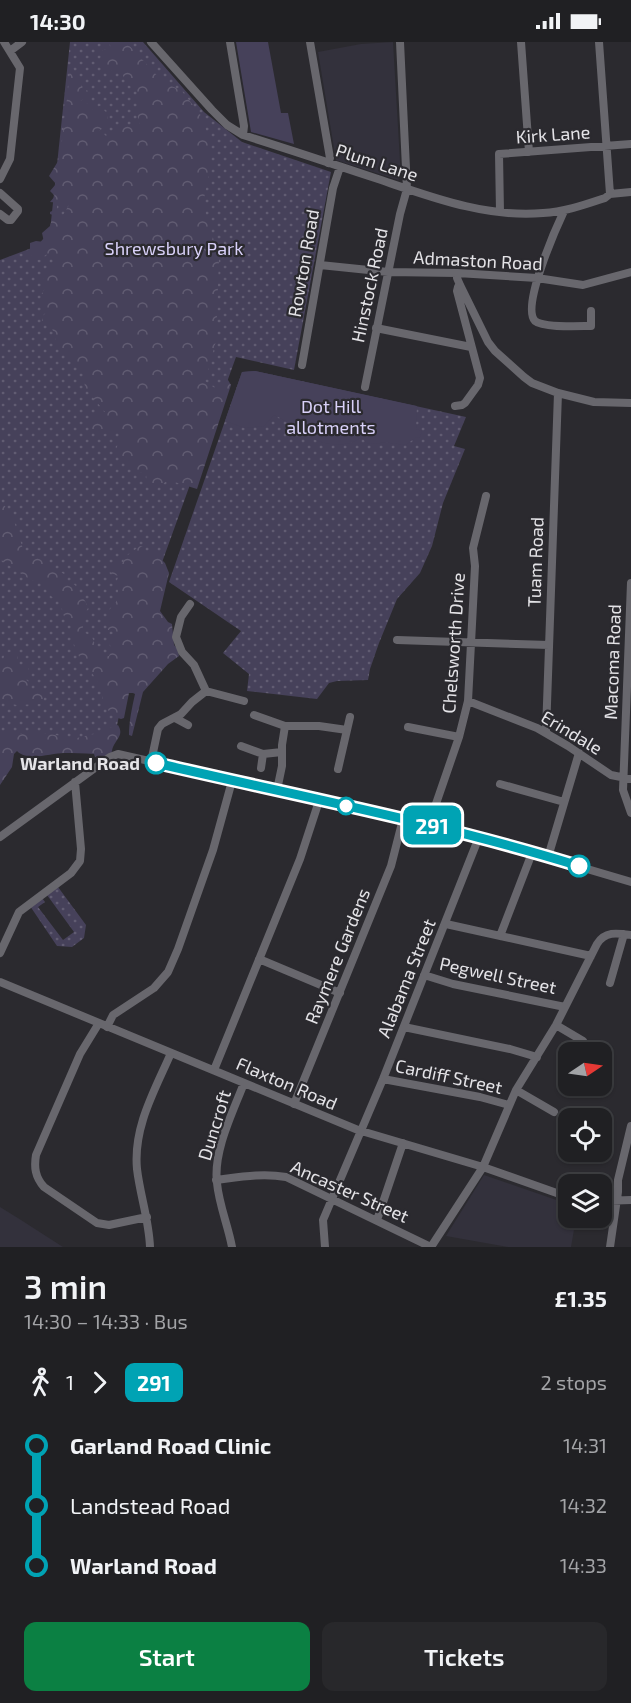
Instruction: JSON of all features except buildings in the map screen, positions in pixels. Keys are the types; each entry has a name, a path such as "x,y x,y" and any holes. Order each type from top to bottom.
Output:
{"street":[{"path":"0,179 10,159 20,68 4,42"},
{"path":"10,51 22,42"},
{"name":"Plum Lane","path":"152,42 212,110 227,125 243,135 407,189 463,206 500,212 540,214 564,211 605,198 610,194 631,192"},
{"path":"230,42 244,126 243,135"},
{"path":"310,42 330,158 328,163"},
{"name":"Hinstock Road","path":"365,387 407,189 400,42"},
{"path":"521,42 529,152"},
{"path":"599,42 610,194"},
{"name":"Kirk Lane","path":"500,212 499,154 631,144"},
{"name":"Rowton Road","path":"302,365 333,188 340,167"},
{"path":"0,194 18,208 18,212 11,220 0,214"},
{"path":"564,211 537,278 532,316 539,323 591,326 591,311"},
{"name":"Admaston Road","path":"320,265 388,272 537,278 583,285 631,272"},
{"path":"457,273 460,285 488,342 495,351 532,383 558,393 594,402 631,403"},
{"path":"458,406 478,385 480,378 458,291 460,285"},
{"path":"376,328 471,347"},
{"name":"Tuam Road","path":"546,732 558,393"},
{"name":"Chelsworth Drive","path":"429,824 459,737 468,701 476,566 473,548 486,496"},
{"name":"Macoma Road","path":"628,779 631,583"},
{"path":"190,604 181,617 176,637 182,652 194,665 206,691"},
{"path":"397,640 549,645"},
{"path":"206,691 244,701"},
{"path":"151,762 158,729 162,724 175,718 206,691"},
{"name":"Erindale","path":"468,701 546,732 611,775 628,779"},
{"path":"254,715 285,726 319,726 347,730"},
{"path":"338,769 350,717"},
{"path":"175,718 188,725"},
{"path":"277,790 282,766 285,726"},
{"path":"408,727 459,737"},
{"path":"241,746 263,754 282,752"},
{"path":"548,857 579,753"},
{"path":"0,837 110,757 118,754 429,824 631,882"},
{"path":"261,768 263,754"},
{"path":"628,779 624,795 631,813"},
{"path":"147,1217 109,1224 97,1223 44,1187 35,1170 36,1155 81,1054 113,1015 154,988 168,972 213,850 232,781"},
{"path":"0,953 19,912 71,873 78,865 81,849 75,782"},
{"path":"500,784 564,802"},
{"path":"214,1070 302,853 319,801"},
{"name":"Raymere Gardens","path":"294,1104 391,866 403,819"},
{"name":"Alabama Street","path":"325,1247 323,1220 383,1079 479,837"},
{"path":"500,936 532,853"},
{"path":"446,924 591,956"},
{"path":"431,1247 483,1167 516,1090 555,1026 601,937 615,933 628,934 610,983"},
{"path":"259,959 340,993"},
{"name":"Pegwell Street","path":"424,975 453,984 565,1007"},
{"name":"Flaxton Road","path":"0,982 361,1131 483,1167 558,1193"},
{"path":"555,1026 584,1041"},
{"path":"404,1027 510,1049 537,1058"},
{"path":"150,1247 147,1217 137,1167 138,1134 171,1053"},
{"name":"Cardiff Street","path":"383,1079 480,1097 509,1105"},
{"name":"Duncroft","path":"232,1247 216,1180 220,1150 244,1083"},
{"path":"516,1090 554,1112"},
{"path":"610,1247 618,1180 631,1126"},
{"path":"377,1220 403,1143"},
{"name":"Ancaster Street","path":"216,1180 271,1175 286,1177 431,1247"},
{"path":"612,1200 631,1200"}],"shaded area":[{"path":"393,42 401,178 398,180 336,160 318,52 361,44"},
{"path":"484,1175 558,1201 558,1228 574,1228 571,1247 508,1247 446,1236"},
{"path":"0,1207 21,1220 63,1247 0,1247"}],"green space":[{"name":"Shrewsbury Park","path":"70,42 143,42 204,112 242,142 331,172 294,370 236,357 138,629 114,739 0,742 0,260 37,246 50,231"},
{"path":"109,42 126,42 164,83 181,90 200,114 210,141 209,173 203,204 219,258 216,341 205,381 219,391 225,375 231,385 197,489 168,480 155,490 147,487 146,473 137,472 116,449 122,435 119,428 99,436 91,428 89,420 96,414 105,412 85,388 83,368 58,347 52,328 42,322 42,317 49,309 42,304 41,295 47,285 43,280 44,270 53,263 63,263 52,260 54,253 47,254 39,260 33,258 30,254 30,243 44,242 42,233 50,226 53,215 50,212 54,210 54,205 57,205 57,216 63,215 69,205 50,202 55,196 50,191 56,184 49,176 60,158 71,64 83,90 92,91 94,94 80,101 89,104 91,110 100,106 107,113 108,125 94,134 104,134 108,138 120,125 140,125 136,111 139,94 128,84 119,69 103,73 100,60 103,50 111,48"},
{"path":"236,42 268,42 281,113 288,113 294,144 251,132"},
{"path":"255,371 466,417 454,446 465,449 443,503 432,546 420,573 397,599 379,643 368,680 329,683 317,699 247,691 249,674 223,653 241,631 169,582 242,372"},
{"name":"Dot Hill allotments","path":"255,371 417,406 416,429 422,431 420,437 406,445 367,443 361,437 351,443 333,444 315,439 274,415 264,426 245,428 225,421 242,372"},
{"path":"0,500 12,515 23,549 29,556 44,558 51,567 64,574 67,581 75,585 88,608 84,616 82,631 92,637 103,656 109,656 112,648 109,638 110,635 116,633 114,630 108,630 107,622 110,609 116,602 119,576 111,574 109,566 112,563 121,566 125,557 140,546 146,553 155,553 165,563 169,573 160,611 172,624 174,645 179,656 168,664 143,692 132,736 129,735 129,730 135,694 129,693 124,718 115,717 104,706 100,686 86,663 80,659 71,637 72,623 63,615 59,598 52,597 40,582 30,580 0,559"},
{"path":"9,652 17,654 19,666 28,666 29,674 25,679 29,682 28,689 41,689 44,696 40,704 17,705 0,702 0,662"},
{"path":"118,725 120,734 110,756 100,758 95,757 94,754 64,753 27,756 17,751 14,754 12,767 0,785 0,731 13,734 35,732 77,738 104,733 107,729"},
{"path":"58,887 86,925 84,938 72,947 57,946 30,906 42,898 45,902 38,907 63,940 74,932 47,895"}],"bus line":[{"name":"291","path":"156,763 429,824 579,866"}],"place":[{"name":"Warland Road","path":"156,763"}]}
